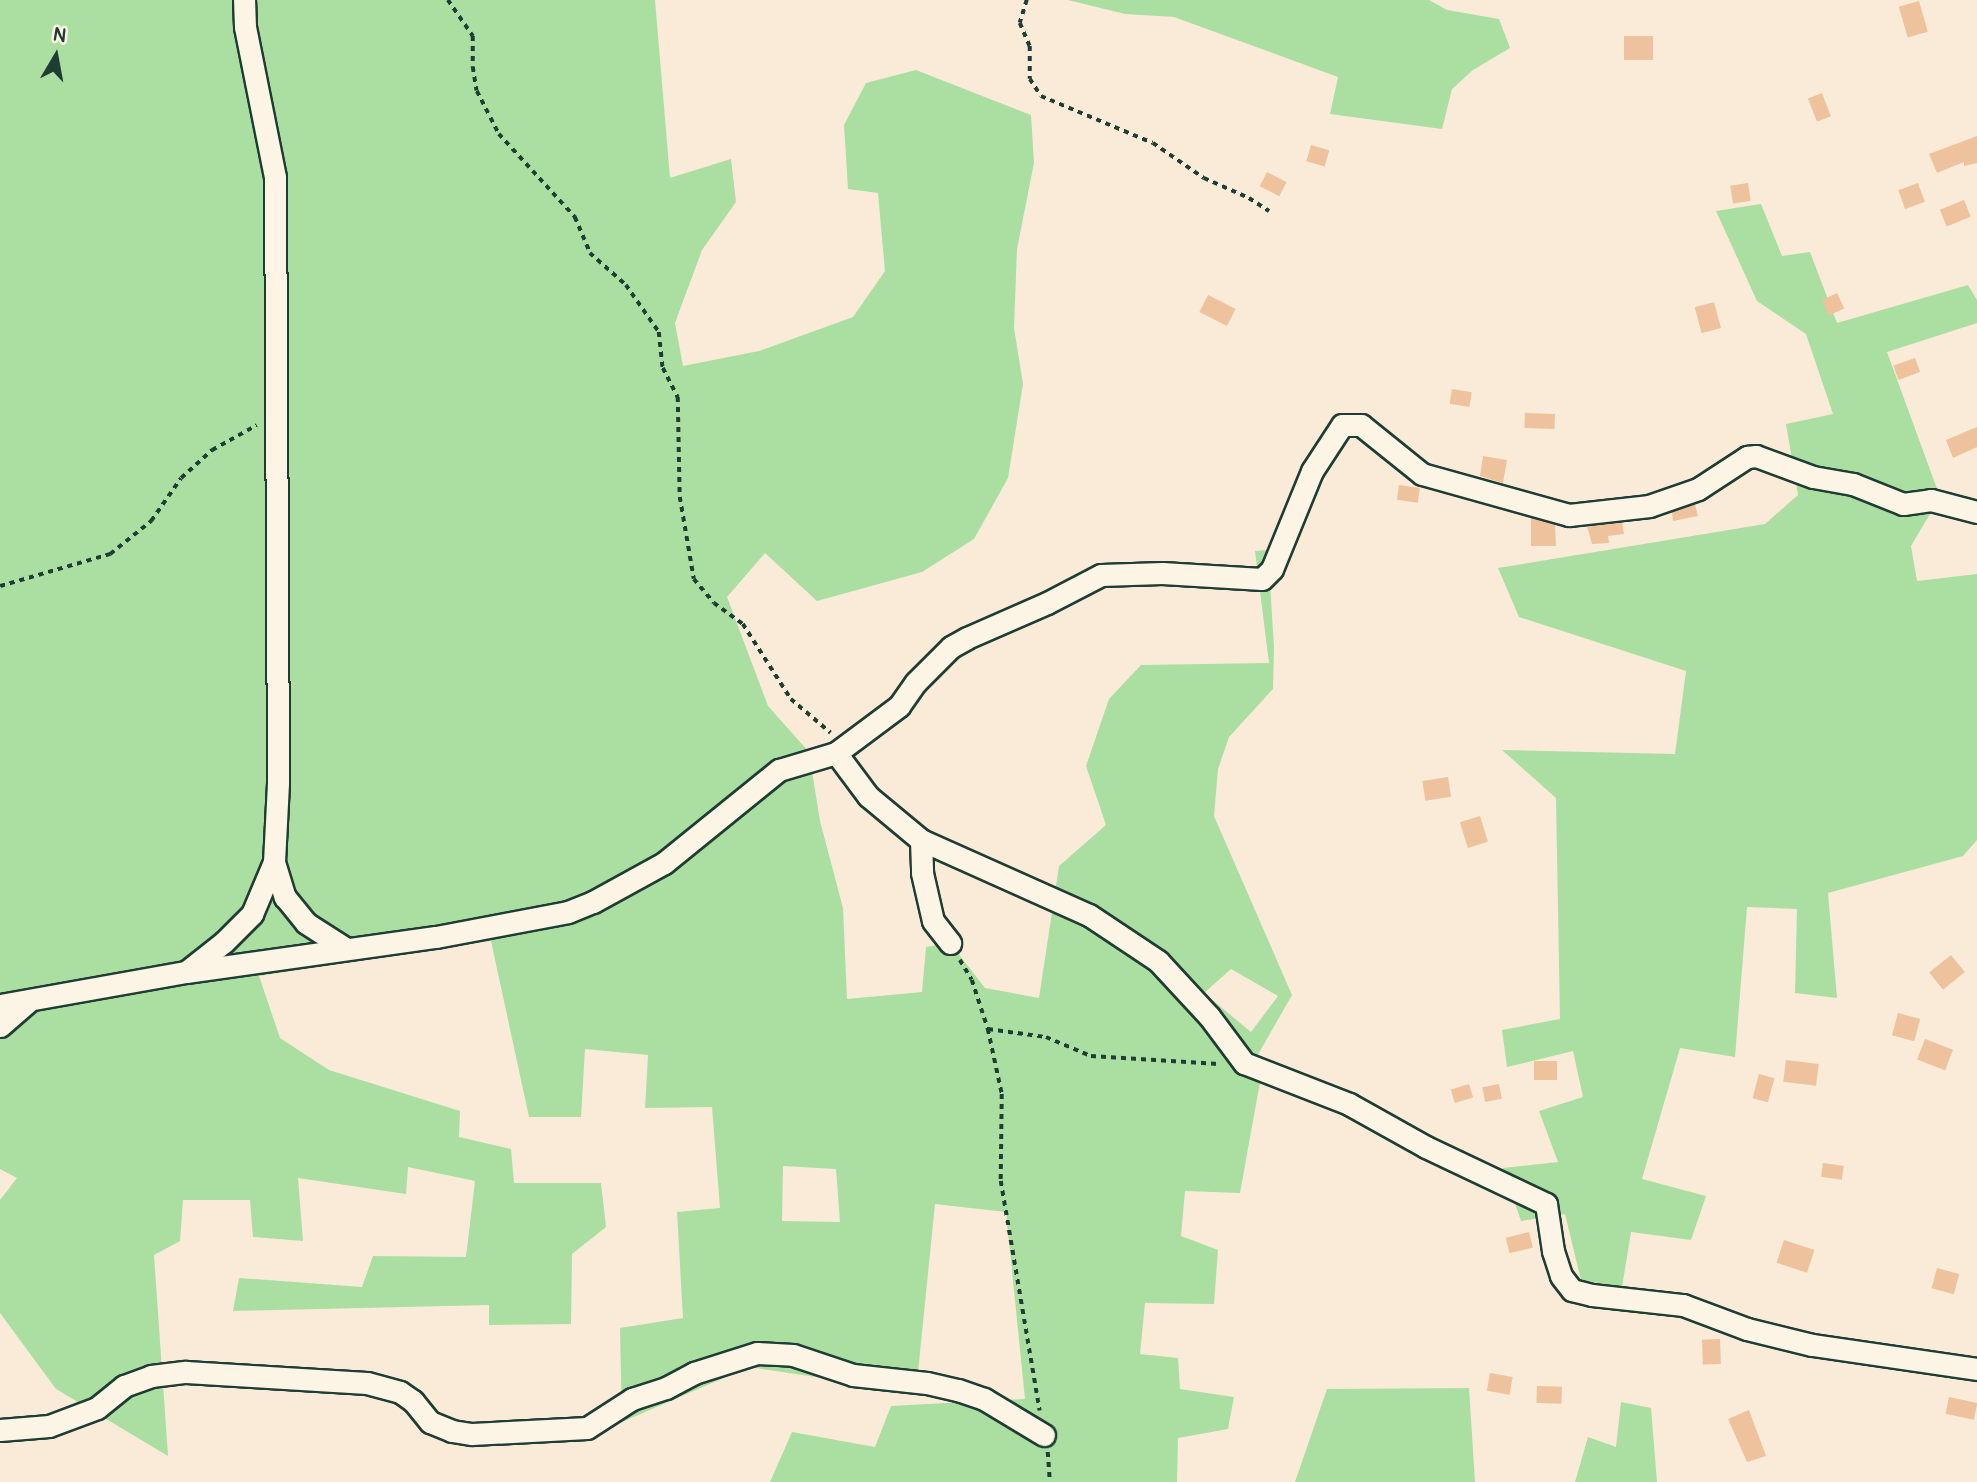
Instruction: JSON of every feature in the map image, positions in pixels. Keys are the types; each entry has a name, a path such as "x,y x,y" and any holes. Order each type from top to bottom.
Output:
{"street":[{"path":"186,972 224,943 252,914 274,862 278,783 275,177 245,27 244,0"},
{"path":"0,1005 186,972 436,937 568,912 664,863 779,770 841,749 899,706 916,682 951,647 1101,575 1162,573 1262,579 1272,569 1312,471 1342,425 1361,425 1422,474 1569,515 1649,506 1698,489 1747,457 1756,456 1813,477 1853,484 1903,504 1931,500 1977,512"},
{"path":"841,749 868,796 921,840 1089,915 1158,961 1209,1016 1244,1063 1349,1104 1426,1147 1546,1205 1557,1264 1561,1276 1572,1290 1592,1296 1683,1305 1747,1329 1812,1345 1977,1369"},
{"path":"921,840 922,873 933,921 950,943"},
{"path":"274,862 285,897 306,923 345,948"},
{"path":"0,1026 28,1002"},
{"path":"0,1430 49,1426 97,1408 124,1386 151,1376 186,1372 367,1383 400,1392 413,1401 430,1422 452,1431 472,1434 587,1428 632,1399 666,1388 694,1373 757,1353 793,1355 853,1376 927,1383 958,1390 984,1399 1044,1435"}],"path":[{"path":"448,0 473,36 477,91 499,134 575,217 590,253 626,285 659,332 663,368 678,397 680,497 694,579 714,603 743,624 791,699 841,749"},
{"path":"1027,0 1020,23 1030,46 1030,79 1041,96 1055,104 1135,134 1204,178 1250,198 1269,211"},
{"path":"0,586 35,573 110,554 151,521 181,478 212,450 277,413"},
{"path":"950,943 972,980 988,1029 1002,1094 1001,1181 1051,1464 1050,1482"},
{"path":"988,1029 1046,1037 1091,1056 1201,1064 1244,1063"}],"green space":[{"path":"0,0 655,0 670,178 731,159 736,202 702,250 675,323 683,366 759,351 853,317 885,271 878,193 848,189 844,125 866,83 916,70 1031,115 1034,163 1017,249 1014,328 1023,384 1008,478 974,539 922,572 817,601 765,553 727,597 768,706 809,752 820,821 843,908 847,999 922,992 926,947 950,943 985,988 1039,998 1059,866 1106,825 1086,766 1109,699 1141,665 1269,663 1255,551 1268,550 1274,648 1273,689 1229,737 1218,769 1214,816 1292,995 1256,1058 1262,1071 1240,1193 1185,1191 1181,1236 1218,1250 1214,1304 1145,1303 1140,1354 1178,1358 1180,1389 1234,1397 1228,1429 1178,1438 1177,1482 770,1482 792,1432 875,1447 891,1406 1025,1399 1006,1212 935,1204 916,1392 749,1367 622,1422 620,1328 683,1318 677,1212 720,1208 712,1107 645,1108 648,1055 585,1049 581,1117 529,1117 491,941 259,976 280,1038 329,1070 460,1111 459,1137 511,1149 514,1183 601,1183 606,1227 572,1254 571,1324 489,1325 489,1305 233,1311 239,1278 362,1287 373,1256 466,1257 475,1181 408,1167 406,1194 298,1178 303,1241 253,1237 250,1200 183,1200 180,1241 154,1255 168,1456 56,1389 0,1313 0,1200 17,1178 0,1169","holes":["1231,969 1278,996 1251,1032 1204,993","783,1166 836,1169 840,1222 782,1221"]},
{"path":"1068,0 1429,0 1447,10 1499,19 1510,48 1473,70 1452,89 1442,129 1330,114 1338,77 1174,17 1125,14"},
{"path":"1761,204 1782,256 1810,252 1837,323 1968,285 1977,300 1977,323 1887,352 1940,497 1911,546 1917,581 1977,574 1977,840 1963,856 1828,893 1837,998 1795,993 1797,909 1747,907 1735,1057 1680,1048 1642,1179 1706,1196 1691,1240 1631,1232 1622,1287 1581,1280 1565,1214 1521,1221 1503,1168 1558,1162 1539,1111 1583,1097 1573,1051 1507,1067 1502,1030 1560,1019 1556,798 1502,750 1675,754 1686,671 1519,617 1498,568 1765,524 1798,495 1786,424 1833,414 1806,334 1757,301 1716,211"},
{"path":"1469,1388 1475,1482 1295,1482 1327,1389"},
{"path":"1621,1402 1651,1408 1657,1482 1575,1482 1588,1437 1616,1447"}],"building":[{"path":"1919,1 1928,32 1908,38 1899,7"},
{"path":"1624,36 1653,36 1653,60 1624,60"},
{"path":"1822,93 1831,116 1817,122 1808,98"},
{"path":"1977,136 1977,163 1964,166 1964,162 1937,173 1929,154"},
{"path":"1311,145 1329,150 1325,167 1306,161"},
{"path":"1267,172 1287,182 1279,196 1260,186"},
{"path":"1748,183 1751,201 1733,204 1730,186"},
{"path":"1918,183 1925,202 1905,209 1898,190"},
{"path":"1964,200 1971,217 1947,226 1940,210"},
{"path":"1837,293 1844,308 1829,316 1822,300"},
{"path":"1208,295 1236,309 1227,326 1199,312"},
{"path":"1714,302 1721,328 1702,333 1695,307"},
{"path":"1915,358 1920,372 1899,380 1893,366"},
{"path":"1452,389 1472,392 1469,407 1450,404"},
{"path":"1525,413 1555,414 1554,429 1524,428"},
{"path":"1977,427 1977,447 1953,458 1946,440"},
{"path":"1483,456 1507,460 1503,483 1480,476"},
{"path":"1399,485 1420,488 1418,503 1397,500"},
{"path":"1695,504 1698,516 1673,521 1672,512"},
{"path":"1531,518 1555,525 1556,546 1531,546"},
{"path":"1622,522 1624,534 1608,536 1609,543 1592,544 1587,526"},
{"path":"1448,777 1451,797 1425,801 1422,781"},
{"path":"1480,816 1488,842 1468,848 1460,822"},
{"path":"1951,955 1965,972 1943,990 1929,973"},
{"path":"1898,1013 1920,1019 1914,1041 1892,1035"},
{"path":"1925,1039 1953,1050 1945,1070 1917,1060"},
{"path":"1786,1060 1819,1064 1816,1086 1783,1082"},
{"path":"1534,1061 1557,1061 1557,1080 1534,1080"},
{"path":"1759,1074 1774,1078 1768,1102 1753,1098"},
{"path":"1469,1084 1473,1097 1455,1103 1451,1090"},
{"path":"1499,1084 1502,1099 1485,1102 1482,1087"},
{"path":"1823,1163 1844,1166 1842,1180 1821,1177"},
{"path":"1529,1232 1533,1248 1510,1253 1506,1238"},
{"path":"1784,1240 1814,1250 1807,1273 1777,1263"},
{"path":"1937,1268 1959,1274 1954,1294 1932,1288"},
{"path":"1720,1339 1721,1364 1703,1365 1702,1340"},
{"path":"1490,1373 1513,1377 1510,1395 1487,1391"},
{"path":"1537,1386 1562,1387 1561,1404 1536,1403"},
{"path":"1949,1397 1977,1403 1974,1420 1945,1414"},
{"path":"1749,1410 1766,1456 1747,1462 1728,1419"}]}
